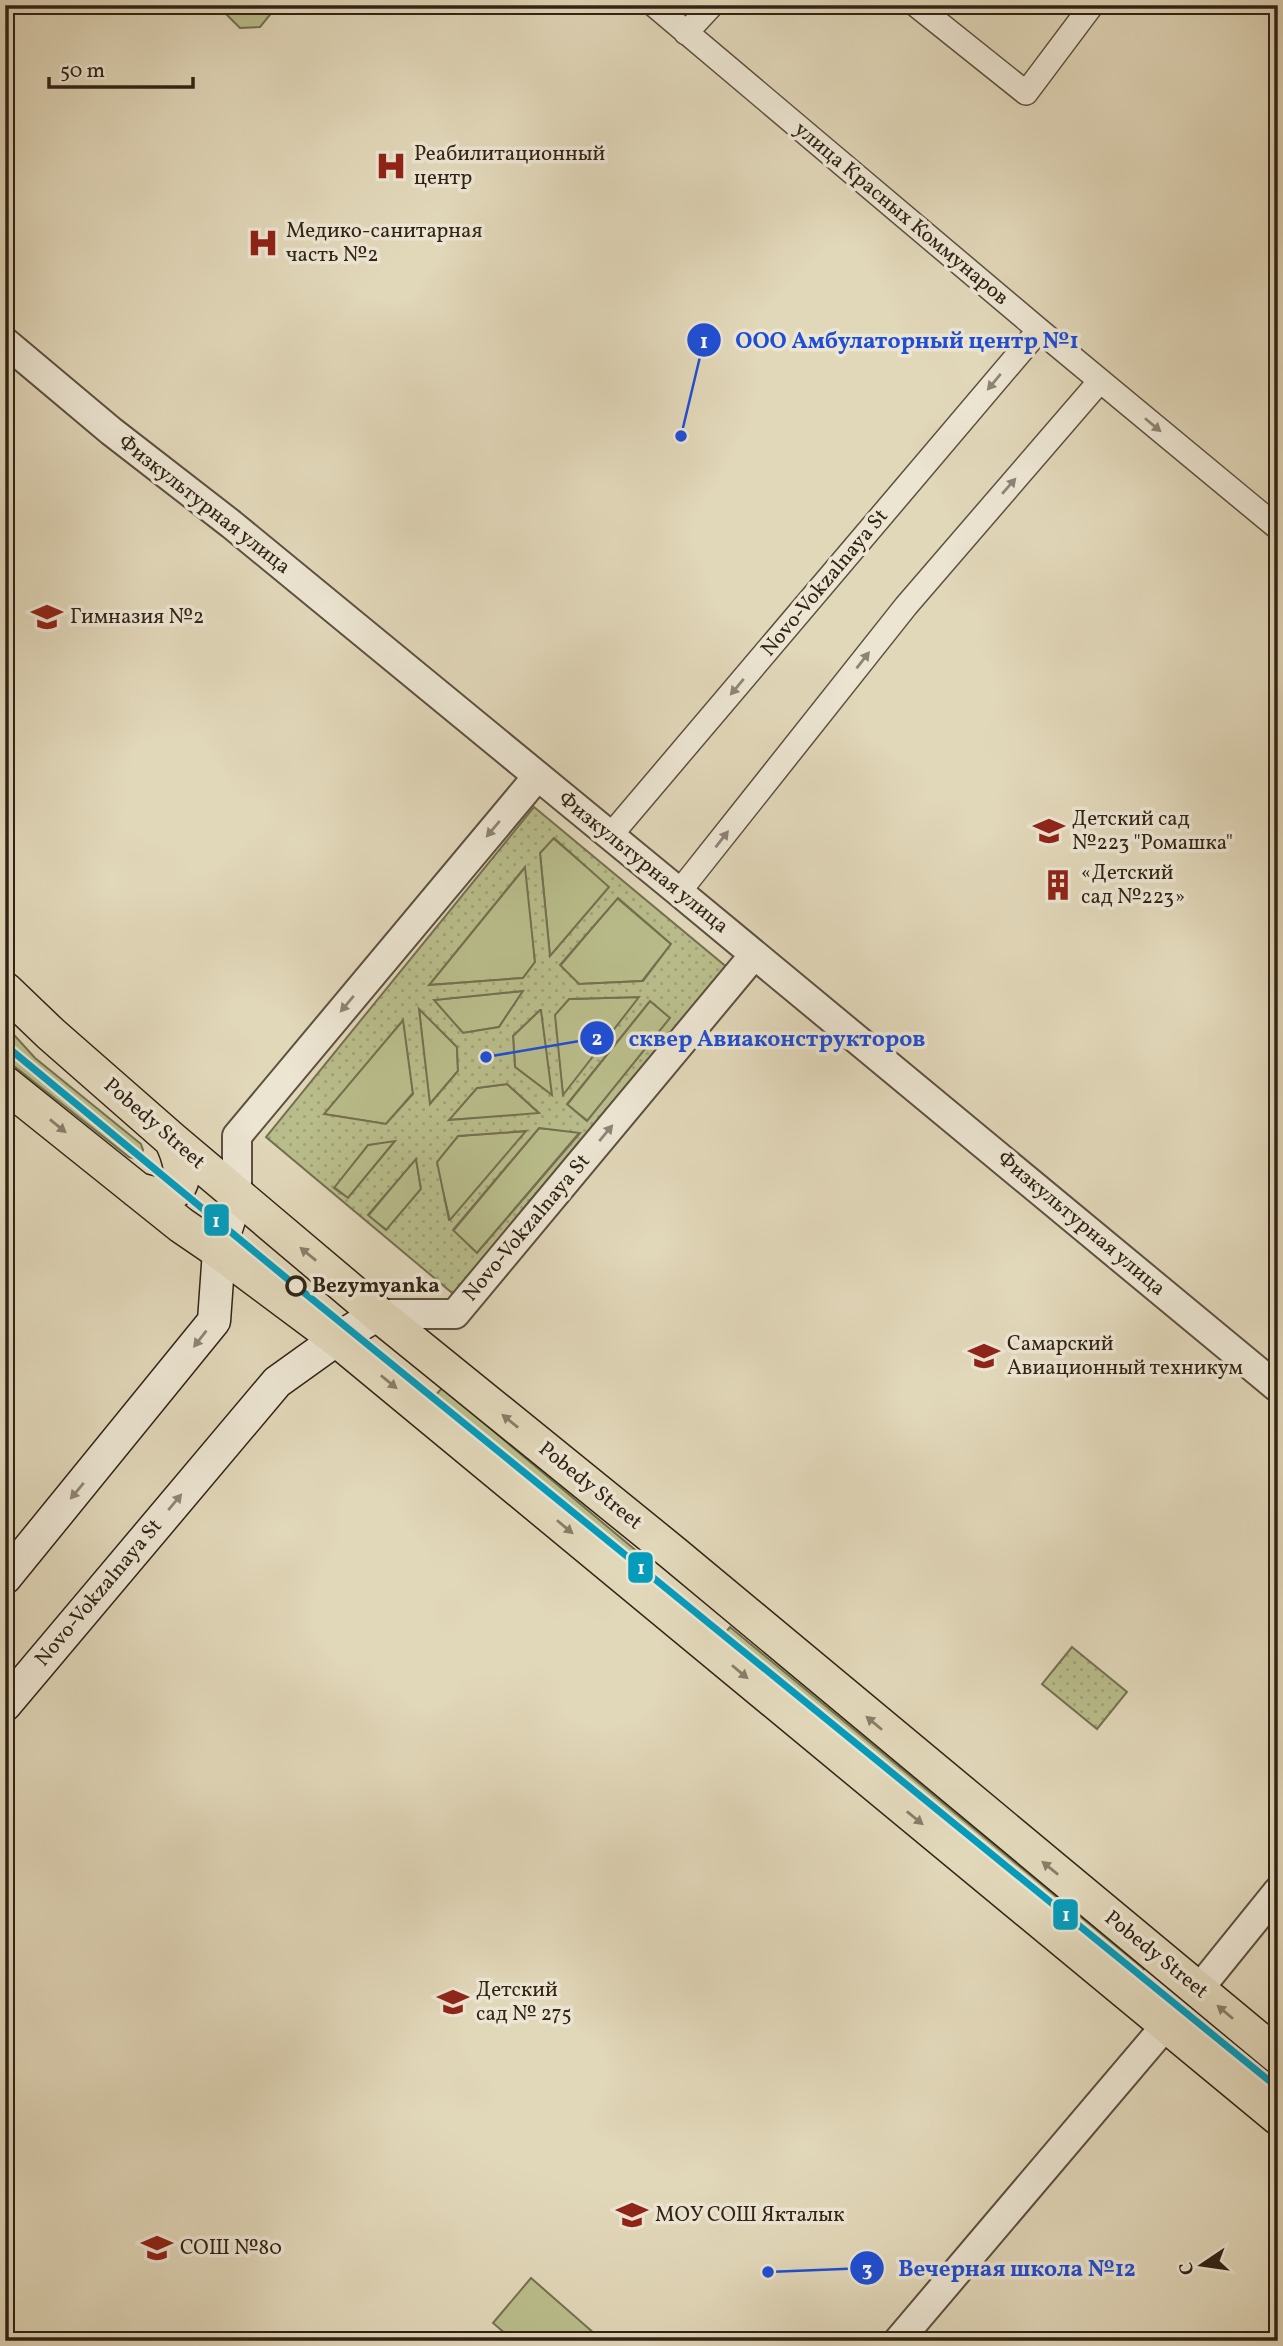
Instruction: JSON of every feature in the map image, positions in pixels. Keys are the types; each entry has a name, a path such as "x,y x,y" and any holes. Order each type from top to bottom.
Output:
{"main road":[{"name":"Pobedy Street","path":"5,990 172,1140 378,1314 674,1555 1278,2056"},
{"path":"5,1084 181,1225 337,1339 1278,2116"},
{"path":"137,1190 153,1195 166,1195 177,1188 183,1175 181,1158 172,1140"},
{"path":"5,1578 214,1321 219,1251 237,1195"},
{"name":"Novo-Vokzalnaya St","path":"5,1705 276,1382 378,1314"},
{"path":"643,1591 659,1594 671,1586 677,1572 674,1555"},
{"path":"708,1645 698,1622 702,1612 721,1604 736,1608"},
{"path":"1167,2024 1198,1990"}],"street":[{"name":"улица Красных Коммунаров","path":"654,5 1278,528"},
{"path":"686,33 712,5"},
{"path":"916,5 1026,93 1093,5"},
{"name":"Novo-Vokzalnaya St","path":"610,836 1039,330"},
{"name":"Физкультурная улица","path":"5,342 679,892 1278,1388"},
{"path":"679,892 906,606 1100,381"},
{"path":"237,1195 237,1136 537,777"},
{"name":"Novo-Vokzalnaya St","path":"378,1314 455,1314 754,955"},
{"path":"1198,1990 1278,1891"},
{"path":"898,2341 1167,2024"}],"green space":[{"path":"223,5 278,5 260,27 240,28 223,11"},
{"path":"534,807 729,969 457,1297 266,1137","holes":["554,838 609,887 550,956 540,853","525,867 535,962 523,978 429,985","618,898 671,944 643,981 579,984 560,965","523,991 499,1027 463,1033 434,1000","639,997 563,1095 555,1015 569,999","650,1001 670,1018 587,1121 567,1104","419,1009 457,1047 458,1071 430,1104","540,1010 552,1095 515,1067 513,1036","403,1020 413,1094 386,1124 324,1114","507,1084 539,1113 449,1120 477,1088","539,1128 580,1133 477,1253 453,1230","526,1131 449,1220 437,1162 458,1136","395,1141 348,1198 334,1188 368,1145","416,1159 421,1189 386,1230 368,1215"]},
{"path":"553,838 610,887 550,957 540,853"},
{"path":"526,866 535,962 523,978 429,985"},
{"path":"617,898 671,944 642,981 579,984 560,966"},
{"path":"523,991 499,1027 463,1033 433,1000"},
{"path":"640,997 563,1096 554,1015 569,999"},
{"path":"650,1001 671,1017 588,1121 567,1105"},
{"path":"419,1008 457,1047 458,1071 429,1105"},
{"path":"541,1009 553,1096 515,1067 513,1036"},
{"path":"404,1019 413,1093 386,1124 323,1114"},
{"path":"5,1025 35,1058 141,1144 141,1156 136,1159 129,1157 5,1059"},
{"path":"507,1084 540,1114 448,1120 477,1088"},
{"path":"539,1128 580,1132 477,1253 453,1231"},
{"path":"527,1131 450,1221 436,1162 458,1136"},
{"path":"396,1140 348,1198 334,1187 368,1145"},
{"path":"416,1158 421,1189 387,1230 368,1216"},
{"path":"442,1388 646,1559 642,1565 435,1396"},
{"path":"730,1627 1144,1969 1138,1977 725,1633"},
{"path":"1072,1647 1127,1692 1097,1729 1042,1684"},
{"path":"531,2278 603,2341 514,2341 493,2323"}],"transit line":[{"name":"1","path":"5,1045 1278,2088"}],"place":[{"name":"Реабилитационный центр","path":"391,166"},
{"name":"Медико-санитарная часть №2","path":"263,243"},
{"name":"ООО Амбулаторный центр №1","path":"681,436"},
{"name":"Гимназия №2","path":"47,617"},
{"name":"Детский сад №223 \"Ромашка\"","path":"1049,831"},
{"name":"«Детский сад №223»","path":"1058,885"},
{"name":"сквер Авиаконструкторов","path":"486,1057"},
{"name":"Bezymyanka","path":"296,1286"},
{"name":"Самарский Авиационный техникум","path":"984,1356"},
{"name":"Детский сад № 275","path":"453,2002"},
{"name":"МОУ СОШ Якталык","path":"632,2215"},
{"name":"СОШ №80","path":"157,2248"},
{"name":"Вечерная школа №12","path":"768,2272"}]}
